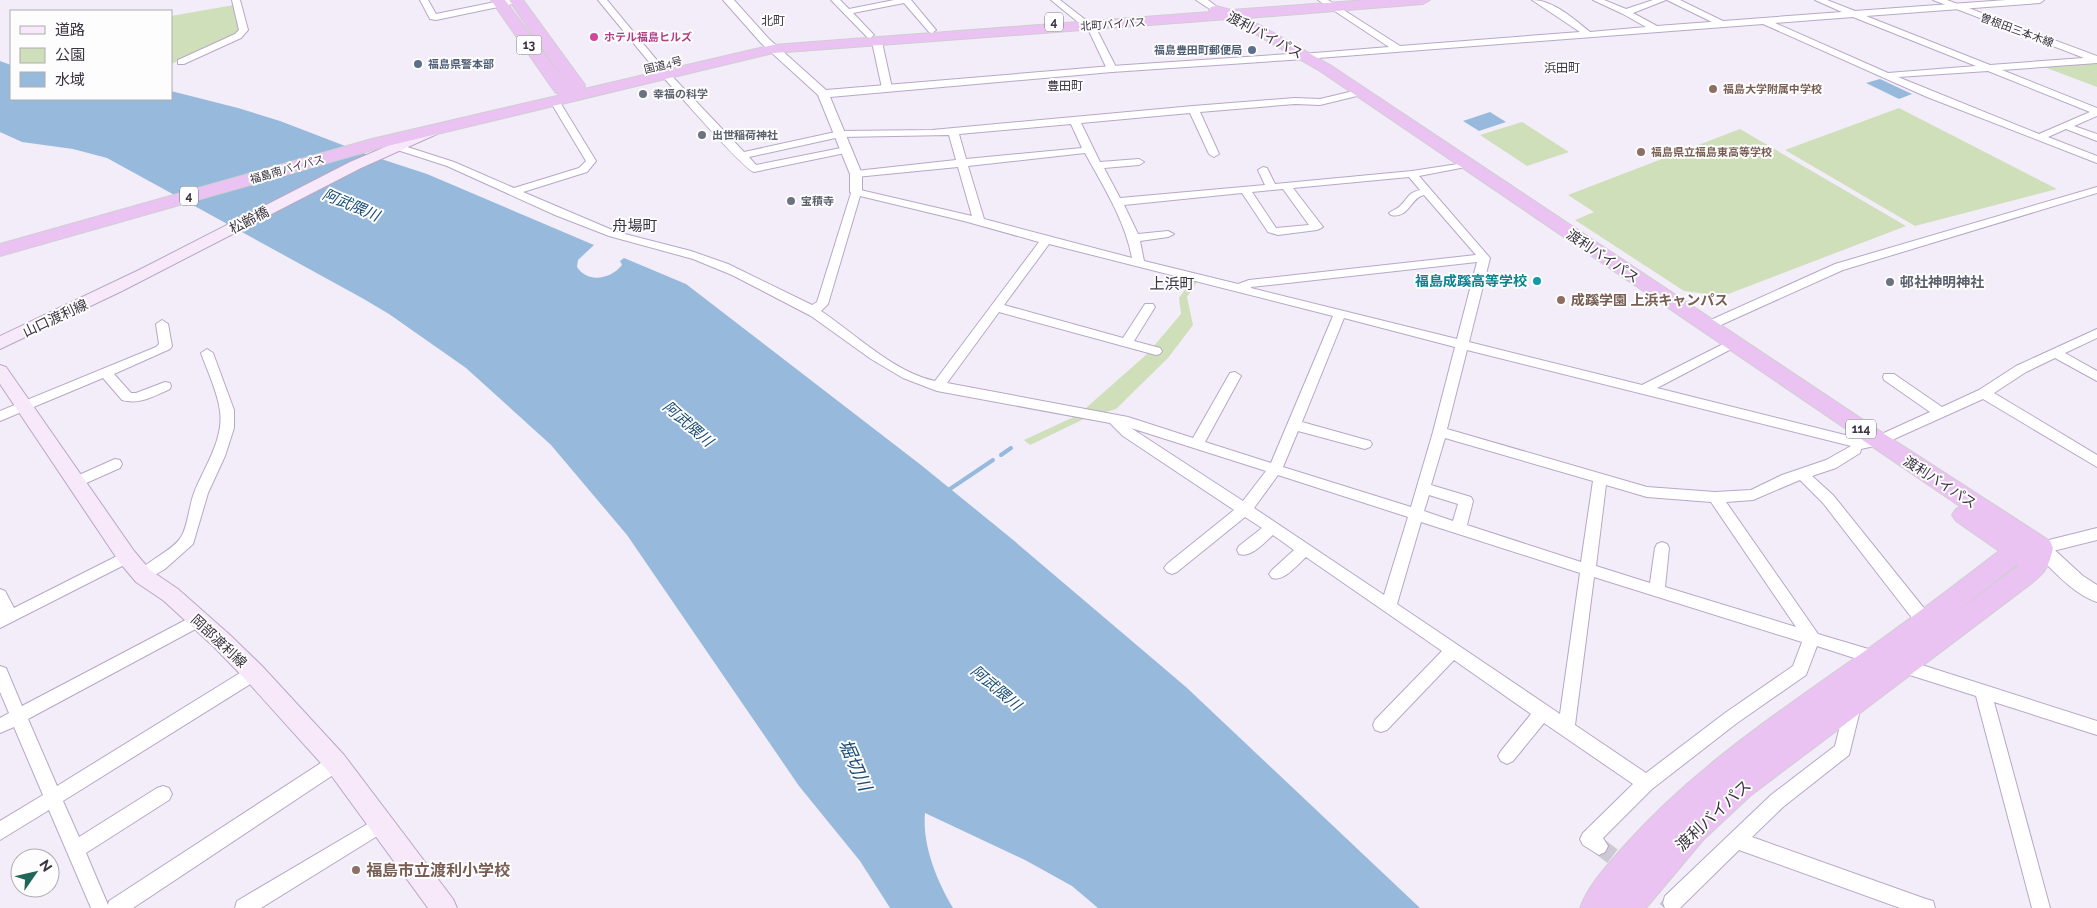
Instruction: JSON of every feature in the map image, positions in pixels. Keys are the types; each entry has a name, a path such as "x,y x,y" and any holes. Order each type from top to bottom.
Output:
{"highway":[{"name":"13","path":"517,0 577,91"},
{"name":"北町バイパス","path":"769,45 1086,23 1331,2 1423,0"},
{"name":"13","path":"499,2 558,95"},
{"name":"渡利バイパス","path":"1217,11 1297,56 1356,94 1728,346 1865,445 2031,554"},
{"name":"北町バイパス","path":"873,38 932,30 1086,23"},
{"name":"国道4号","path":"577,91 769,45"},
{"name":"福島南バイパス","path":"0,250 383,143 436,116 577,91"},
{"name":"福島南バイパス","path":"0,238 383,143 558,95"},
{"name":"渡利バイパス","path":"1461,165 1708,326 1728,346"},
{"name":"渡利バイパス","path":"1595,908 1614,881 1688,799 1757,742 1925,622 2031,554"},
{"name":"渡利バイパス","path":"1626,908 1703,820 1769,764 1903,666 2031,554"}],"main road":[{"name":"松齢橋","path":"110,292 383,143"},
{"name":"山口渡利線","path":"0,343 110,292"},
{"name":"岡部渡利線","path":"0,371 127,557 143,576 171,595 254,673 336,763 444,908"}],"street":[{"path":"181,62 238,36 244,30 236,0"},
{"path":"424,0 433,17 499,2 517,0"},
{"path":"602,0 661,70 754,169 846,150"},
{"path":"728,0 769,45 822,94 856,174 856,192 822,304 813,310"},
{"path":"835,0 873,38 887,88"},
{"path":"846,12 907,0 932,30"},
{"path":"1055,0 1086,23 1112,69"},
{"path":"1536,0 1570,20 1588,34"},
{"path":"1596,0 1626,12 1655,29"},
{"path":"1626,12 1662,0"},
{"path":"1672,0 1722,24"},
{"path":"1819,0 2097,111"},
{"name":"曽根田三本木線","path":"1938,0 2097,60"},
{"path":"822,94 1112,69 2040,0"},
{"path":"1331,2 1397,48"},
{"path":"1763,21 1930,95 2097,160"},
{"path":"1888,76 2097,60"},
{"path":"740,156 840,134 953,131 1294,101 1320,102 1356,94"},
{"path":"514,191 583,170 591,161 558,95"},
{"path":"1193,109 1214,154"},
{"path":"2040,138 2097,111"},
{"path":"1074,119 1096,166 1117,202 1134,238 1138,262"},
{"path":"2066,126 2097,138"},
{"path":"953,131 979,221"},
{"path":"383,143 463,170 613,234 697,257 736,272 813,310 866,350 912,378 937,387 1114,419 1197,443 1586,568 1812,637 2097,728"},
{"path":"856,174 1088,150"},
{"path":"1096,166 1139,162"},
{"path":"1117,202 1412,174 1461,165"},
{"path":"1263,170 1271,187"},
{"path":"1412,174 1484,258"},
{"path":"1246,190 1272,230 1278,232 1317,227 1286,186"},
{"path":"1708,326 1839,267 2097,190"},
{"path":"856,192 979,221 1046,240 1865,445"},
{"path":"1395,213 1403,210 1415,194 1427,192"},
{"path":"1134,238 1168,234"},
{"path":"937,387 1046,240"},
{"path":"1241,288 1248,284 1484,258"},
{"path":"1389,606 1440,432 1484,258"},
{"path":"996,307 1156,350"},
{"path":"1127,342 1148,307"},
{"path":"1172,568 1245,508 1276,468 1340,313"},
{"path":"0,416 160,350 166,346 162,324"},
{"path":"1440,432 1647,492 1716,497 1754,495 1802,474 1831,464 1865,445 1984,393 2020,369 2097,333"},
{"path":"1645,389 1728,346"},
{"path":"143,576 166,561 188,540 201,493 218,456 227,428 227,410 207,353"},
{"path":"2056,353 2097,377"},
{"path":"105,372 127,397 137,398 165,386"},
{"path":"1197,443 1234,376"},
{"path":"1889,377 1941,413"},
{"path":"1984,393 2097,462"},
{"path":"1114,419 1128,433 1245,508 1646,783"},
{"path":"1294,425 1364,444"},
{"path":"75,483 115,464"},
{"path":"1802,474 1828,499 1925,622"},
{"path":"1566,729 1586,568 1600,479"},
{"path":"1424,488 1466,501 1459,527"},
{"path":"1716,497 1812,637"},
{"path":"1244,550 1273,527"},
{"path":"2031,554 2097,534"},
{"path":"1657,590 1662,548"},
{"path":"1277,574 1305,549"},
{"path":"2031,554 2097,595"},
{"path":"0,596 5,620 127,557"},
{"path":"0,726 197,620"},
{"path":"1599,846 1589,839 1646,783 1730,718 1800,670 1812,637"},
{"path":"1381,725 1452,651"},
{"path":"0,673 100,908"},
{"path":"0,831 254,673"},
{"path":"1983,693 2041,908"},
{"path":"1672,903 1777,801 1843,750 1854,702"},
{"path":"1507,756 1542,713"},
{"path":"116,908 336,763"},
{"path":"75,849 163,794"},
{"path":"244,908 381,824"},
{"path":"1736,840 1924,908"}],"green space":[{"path":"234,5 239,30 234,36 172,64 172,16"},
{"path":"2096,63 2097,87 2044,67"},
{"path":"1899,108 2057,189 1915,226 1785,150"},
{"path":"1522,122 1569,152 1527,166 1480,135"},
{"path":"1740,129 1906,226 1723,296 1684,291 1575,220 1594,212 1568,195"},
{"path":"1193,279 1198,280 1187,297 1193,325 1168,358 1116,409 1088,417 1030,445 1024,440 1078,415 1147,354 1181,314 1179,298"}],"water":[{"path":"0,61 10,65 10,100 172,100 172,91 280,121 366,154 427,174 594,245 578,260 577,267 587,276 599,278 611,274 622,265 620,261 624,258 686,284 921,465 1012,539 1186,687 1420,908 1098,908 1072,886 1025,860 925,813 928,850 936,875 953,908 890,908 860,861 799,786 627,535 551,445 466,368 389,314 362,298 107,158 73,149 22,142 0,132"},
{"path":"1880,79 1912,94 1899,99 1866,83"},
{"path":"1490,112 1506,122 1479,131 1463,121"}],"waterway":[{"path":"1001,455 1011,448"},
{"path":"947,491 993,460"}],"tunnel":[{"path":"1599,846 1628,868"},
{"path":"1645,882 1672,903"}],"place":[{"name":"ホテル福島ヒルズ","path":"594,37"},
{"name":"福島豊田町郵便局","path":"1252,50"},
{"name":"福島県警本部","path":"418,64"},
{"name":"福島大学附属中学校","path":"1713,89"},
{"name":"幸福の科学","path":"643,94"},
{"name":"出世稲荷神社","path":"702,135"},
{"name":"福島県立福島東高等学校","path":"1641,152"},
{"name":"宝積寺","path":"791,201"},
{"name":"福島成蹊高等学校","path":"1537,281"},
{"name":"邨社神明神社","path":"1890,282"},
{"name":"成蹊学園 上浜キャンパス","path":"1561,300"},
{"name":"福島市立渡利小学校","path":"356,870"}],"district":[{"name":"北町","path":"773,21"},
{"name":"浜田町","path":"1562,68"},
{"name":"豊田町","path":"1065,86"},
{"name":"舟場町","path":"635,226"},
{"name":"上浜町","path":"1172,284"}],"water label":[{"name":"阿武隈川","path":"351,205"},
{"name":"阿武隈川","path":"688,424"},
{"name":"阿武隈川","path":"996,688"},
{"name":"堀切川","path":"855,765"}]}
